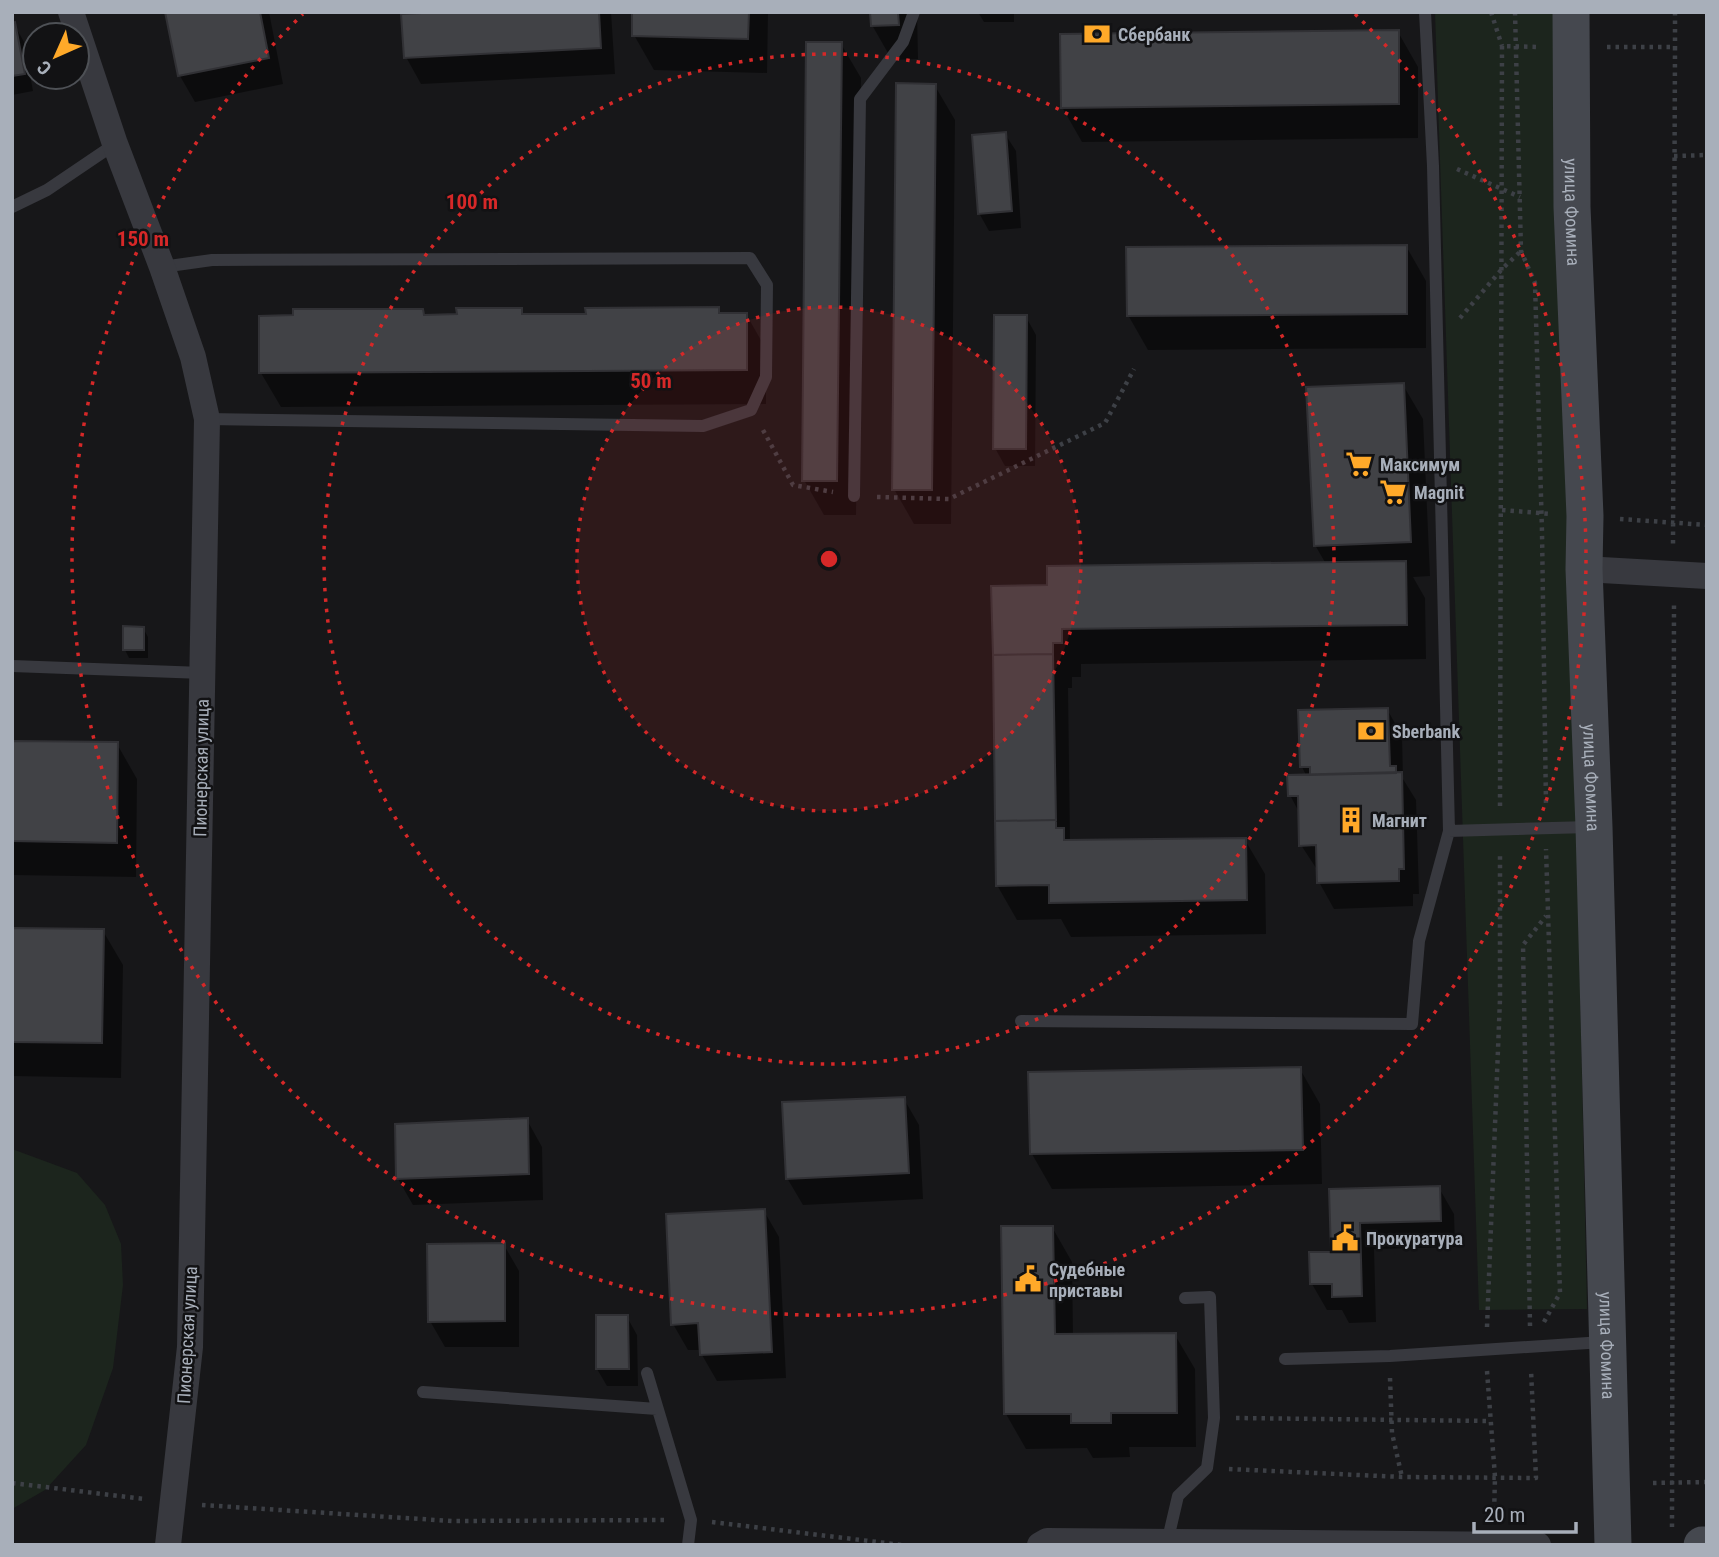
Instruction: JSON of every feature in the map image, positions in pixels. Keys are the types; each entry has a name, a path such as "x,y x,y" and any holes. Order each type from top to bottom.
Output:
{"main road":[{"name":"улица Фомина","path":"1571,12 1572,207 1585,516 1584,569 1594,827 1613,1545"}],"street":[{"name":"Пионерская улица","path":"71,12 114,145 162,267 193,357 207,419 190,1348 168,1545"},
{"path":"1584,569 1707,576"},
{"path":"1040,1545 1046,1541 1538,1545"}],"lane":[{"path":"854,496 860,99 903,42 914,12"},
{"path":"1021,1021 1412,1024 1419,941 1449,831 1438,344 1426,12"},
{"path":"12,207 47,190 114,145"},
{"path":"162,267 212,260 750,258 767,285 766,377 751,410 703,426 207,419"},
{"path":"12,666 203,673"},
{"path":"1449,831 1594,827"},
{"path":"1167,1543 1178,1496 1207,1468 1214,1418 1210,1297 1185,1298"},
{"path":"1285,1359 1390,1356 1607,1342"},
{"path":"647,1373 691,1520 688,1545"},
{"path":"423,1392 657,1409"}],"path":[{"path":"1492,12 1502,46"},
{"path":"1515,12 1521,251 1535,283 1542,523 1547,914 1560,1293 1530,1347"},
{"path":"1675,12 1675,47"},
{"path":"1675,156 1707,155"},
{"path":"1433,166 1456,168 1520,197"},
{"path":"1438,344 1502,269 1521,251"},
{"path":"751,410 793,485 854,496 949,499 1105,423 1134,369"},
{"path":"1207,1468 1402,1477 1536,1478 1530,1347 1524,945 1547,914"},
{"path":"1493,1544 1495,1477 1489,1422 1487,1350 1500,999"},
{"path":"1390,1356 1392,1433 1402,1477"},
{"path":"1214,1418 1489,1422"},
{"path":"1653,1483 1707,1482"},
{"path":"12,1483 173,1503 452,1521 691,1520 902,1545"}],"shaded area":[{"path":"1435,12 1559,12 1587,1309 1479,1310"},
{"path":"12,1149 77,1173 105,1205 121,1244 123,1285 113,1368 86,1445 45,1490 12,1509"}],"building":[{"path":"165,12 260,12 269,58 178,76"},
{"path":"599,12 601,48 404,58 401,14"},
{"path":"632,12 749,12 748,39 632,36"},
{"path":"870,12 898,12 899,25 871,26"},
{"path":"15,22 21,53 21,75 12,76 12,23"},
{"path":"1399,30 1399,104 1061,108 1060,34"},
{"path":"806,42 842,42 837,481 802,481"},
{"path":"896,83 936,84 932,490 892,490"},
{"path":"1006,132 1012,211 978,214 972,135"},
{"path":"1407,245 1407,314 1127,316 1126,247"},
{"path":"719,307 719,313 747,313 747,370 259,373 259,316 293,315 293,309 423,309 424,315 457,314 456,308 522,308 522,314 586,314 585,308"},
{"path":"994,315 1027,315 1026,449 993,449"},
{"name":"Максимум","path":"1404,383 1411,542 1314,546 1306,387"},
{"path":"1406,561 1407,625 1062,629 1062,643 1053,643 1053,654 993,655 991,586 1047,585 1047,566"},
{"path":"123,626 144,627 144,650 123,650"},
{"path":"1053,654 1056,820 995,821 993,655"},
{"path":"1388,708 1390,766 1396,766 1396,773 1310,775 1310,767 1300,767 1298,710"},
{"path":"12,741 118,742 117,843 12,841"},
{"name":"Магнит","path":"1402,772 1404,869 1399,869 1399,881 1317,883 1316,845 1299,846 1298,796 1288,796 1287,775"},
{"path":"1056,820 1056,828 1064,828 1064,840 1246,838 1247,900 1049,903 1049,885 996,886 995,821"},
{"path":"12,928 104,929 102,1043 12,1042"},
{"path":"1301,1067 1303,1150 1030,1154 1028,1072"},
{"path":"905,1097 909,1173 786,1179 782,1102"},
{"path":"528,1118 529,1174 396,1179 395,1124"},
{"name":"Прокуратура","path":"1440,1186 1441,1221 1360,1223 1362,1296 1332,1297 1332,1284 1310,1284 1309,1252 1331,1252 1329,1189"},
{"path":"765,1209 772,1352 700,1355 698,1323 671,1325 666,1214"},
{"name":"Судебные приставы","path":"1001,1226 1053,1226 1055,1334 1176,1333 1177,1413 1111,1413 1111,1423 1071,1423 1071,1414 1004,1414"},
{"path":"505,1243 505,1321 428,1322 427,1244"},
{"path":"596,1315 628,1315 629,1369 596,1369"}],"place":[{"name":"Сбербанк","path":"1097,34"},
{"name":"Максимум","path":"1359,464"},
{"name":"Magnit","path":"1393,492"},
{"name":"Sberbank","path":"1371,731"},
{"name":"Магнит","path":"1351,820"},
{"name":"Прокуратура","path":"1345,1238"},
{"name":"Судебные приставы","path":"1028,1279"}]}
